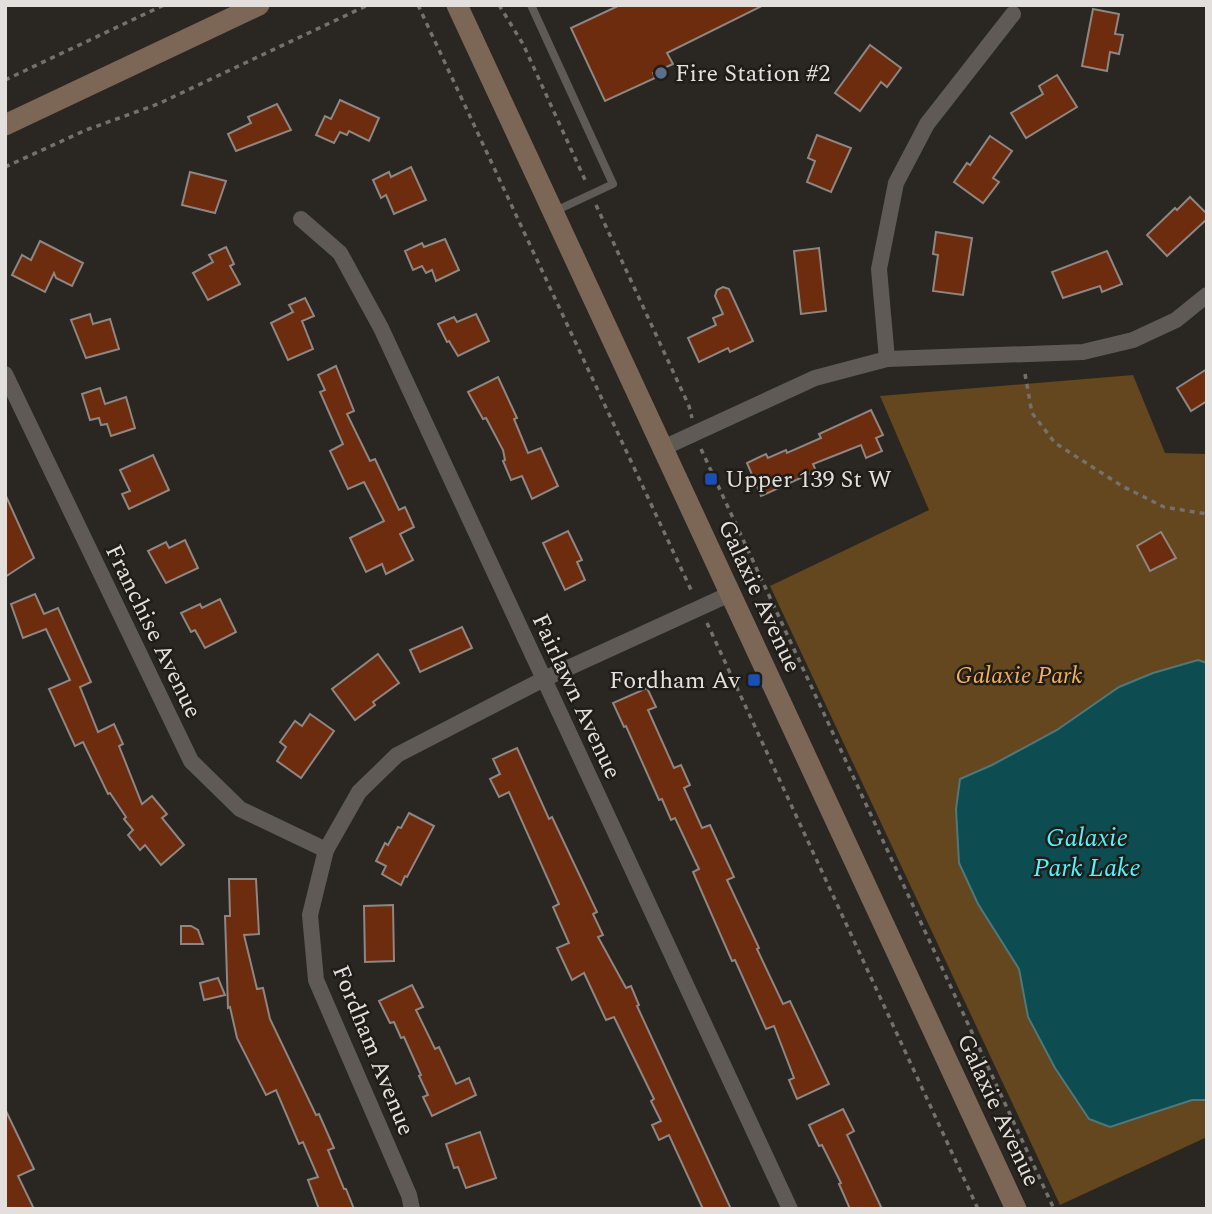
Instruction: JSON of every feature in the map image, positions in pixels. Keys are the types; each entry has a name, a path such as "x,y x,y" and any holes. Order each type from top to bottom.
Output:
{"street":[{"path":"5,125 259,5"},
{"name":"Galaxie Avenue","path":"457,5 1016,1209"},
{"path":"887,359 879,269 896,183 927,124 1013,14"},
{"name":"Fairlawn Avenue","path":"300,219 340,253 381,328 790,1209"},
{"path":"663,448 815,378 887,359 1083,352 1133,340 1176,320 1207,295"},
{"name":"Franchise Avenue","path":"5,374 191,761 240,809 326,850"},
{"name":"Fordham Avenue","path":"412,1209 409,1195 316,980 310,915 326,850 359,792 397,755 544,679 730,594"}],"lane":[{"path":"531,5 613,184 553,212"}],"path":[{"path":"5,80 164,5"},
{"path":"5,167 86,130 171,98 368,5"},
{"path":"418,5 978,1209"},
{"path":"499,5 523,44 689,406 702,454 1054,1209"},
{"path":"1026,374 1032,413 1055,443 1122,486 1164,507 1207,514"}],"green space":[{"name":"Galaxie Park","path":"1133,375 1165,453 1207,454 1207,1137 1060,1205 770,586 929,510 880,396"}],"water":[{"name":"Galaxie Park Lake","path":"1198,660 1207,663 1207,1100 1192,1100 1110,1127 1089,1119 1055,1068 1028,1017 1019,969 978,904 959,863 956,809 960,779 1057,730 1119,687 1153,673"}],"building":[{"path":"620,5 764,5 667,53 673,64 653,73 655,78 605,101 571,28"},
{"path":"1093,9 1119,14 1115,34 1123,35 1119,54 1110,52 1107,71 1082,66"},
{"path":"870,45 901,68 887,87 881,82 860,111 835,93"},
{"path":"1057,75 1077,107 1026,138 1011,113 1043,94 1039,86"},
{"path":"340,100 379,118 369,141 349,131 347,135 340,132 334,143 316,135 325,116 331,119"},
{"path":"277,104 291,130 236,151 228,134 251,123 248,117"},
{"path":"817,135 851,148 831,192 807,182 815,161 808,158"},
{"path":"990,136 1012,151 993,178 999,182 983,203 954,182 967,163 970,165"},
{"path":"411,167 426,200 394,214 386,195 381,198 373,180 389,172 391,177"},
{"path":"190,172 226,181 215,213 182,205"},
{"path":"1190,197 1207,214 1207,219 1167,256 1147,235"},
{"path":"936,232 972,238 963,295 933,291 938,255 933,254"},
{"path":"445,239 459,270 436,281 432,270 426,273 422,266 413,270 405,251 422,243 424,247"},
{"path":"40,241 83,263 72,286 56,278 54,273 45,292 12,275 22,255 31,260"},
{"path":"226,247 234,264 230,266 240,284 208,300 193,273 213,262 209,255"},
{"path":"819,248 826,311 801,314 794,251"},
{"path":"1107,251 1122,284 1102,292 1100,286 1063,298 1052,272"},
{"path":"723,287 729,289 753,341 730,352 728,348 699,362 688,338 716,325 713,318 723,314 715,296 717,290"},
{"path":"305,298 314,316 302,321 313,349 288,360 271,323 293,312 289,305"},
{"path":"90,314 93,324 110,319 119,349 86,358 71,320"},
{"path":"476,314 489,341 458,356 438,324 454,317 457,322"},
{"path":"336,366 354,411 347,414 370,461 375,459 399,510 405,507 414,527 400,534 413,560 386,574 382,564 366,572 350,538 384,521 364,482 348,489 330,451 343,444 320,392 325,390 318,375"},
{"path":"1207,369 1207,401 1191,411 1177,388"},
{"path":"498,377 517,418 514,419 528,453 541,448 558,486 532,499 522,476 511,480 503,461 503,450 468,392"},
{"path":"100,388 105,404 126,397 135,428 111,436 107,424 101,425 99,418 90,420 82,394"},
{"path":"871,410 883,435 876,438 882,451 866,458 861,445 813,464 816,471 761,496 747,463 766,454 768,458 786,450 787,453 821,438 819,434"},
{"path":"153,455 169,490 129,509 122,494 130,491 120,470"},
{"path":"5,494 34,558 5,577"},
{"path":"568,531 582,560 577,562 585,580 565,590 543,543"},
{"path":"1161,532 1176,558 1150,571 1137,546"},
{"path":"185,540 198,568 166,583 148,551 166,542 169,548"},
{"path":"35,594 44,614 58,608 91,682 80,687 98,732 114,724 123,744 119,746 142,804 152,796 167,814 162,818 184,845 161,865 145,845 140,850 128,835 133,830 110,793 108,794 83,742 75,746 49,689 70,680 46,629 23,638 11,604"},
{"path":"220,599 236,632 205,648 195,630 191,632 181,613 200,604 202,608"},
{"path":"462,627 472,648 420,672 410,650"},
{"path":"378,654 399,683 373,702 375,705 355,720 332,689"},
{"path":"647,688 656,707 648,710 674,768 681,765 690,785 684,788 702,828 710,825 734,877 727,880 759,948 757,949 783,1004 790,1001 829,1084 797,1099 789,1080 794,1078 774,1026 766,1029 735,960 732,961 693,872 699,869 675,818 671,820 662,799 659,800 613,703"},
{"path":"310,714 334,731 301,778 277,761 286,747 280,742 295,721 302,726"},
{"path":"517,748 549,819 552,817 597,912 593,914 603,935 598,937 626,988 631,986 639,1005 637,1006 731,1209 703,1209 669,1135 659,1140 652,1125 661,1121 651,1101 654,1099 614,1017 606,1020 584,973 572,980 557,948 569,943 553,907 559,904 509,792 499,797 490,779 500,774 493,759"},
{"path":"409,813 434,826 401,885 382,874 386,866 376,861 385,843 388,845"},
{"path":"229,879 256,879 259,934 244,935 257,989 263,988 270,1019 334,1148 328,1150 354,1209 319,1209 308,1180 318,1177 303,1142 299,1144 276,1090 266,1095 237,1038 230,1007 228,1008 225,916 230,916"},
{"path":"393,905 394,961 365,962 364,906"},
{"path":"181,926 191,926 198,930 203,944 181,944"},
{"path":"218,978 225,995 204,1000 200,983"},
{"path":"412,985 423,1007 416,1010 435,1049 439,1047 456,1084 469,1078 476,1095 432,1116 423,1097 428,1095 419,1076 421,1075 404,1037 401,1038 394,1022 390,1023 379,1001"},
{"path":"5,1109 34,1169 18,1176 34,1209 5,1209"},
{"path":"843,1109 854,1131 847,1135 882,1209 850,1209 839,1184 841,1183 809,1125"},
{"path":"480,1132 496,1178 466,1188 458,1167 454,1168 446,1144"}],"place":[{"name":"Fire Station #2","path":"661,73"},
{"name":"Upper 139 St W","path":"711,479"},
{"name":"Fordham Av","path":"754,680"}]}
